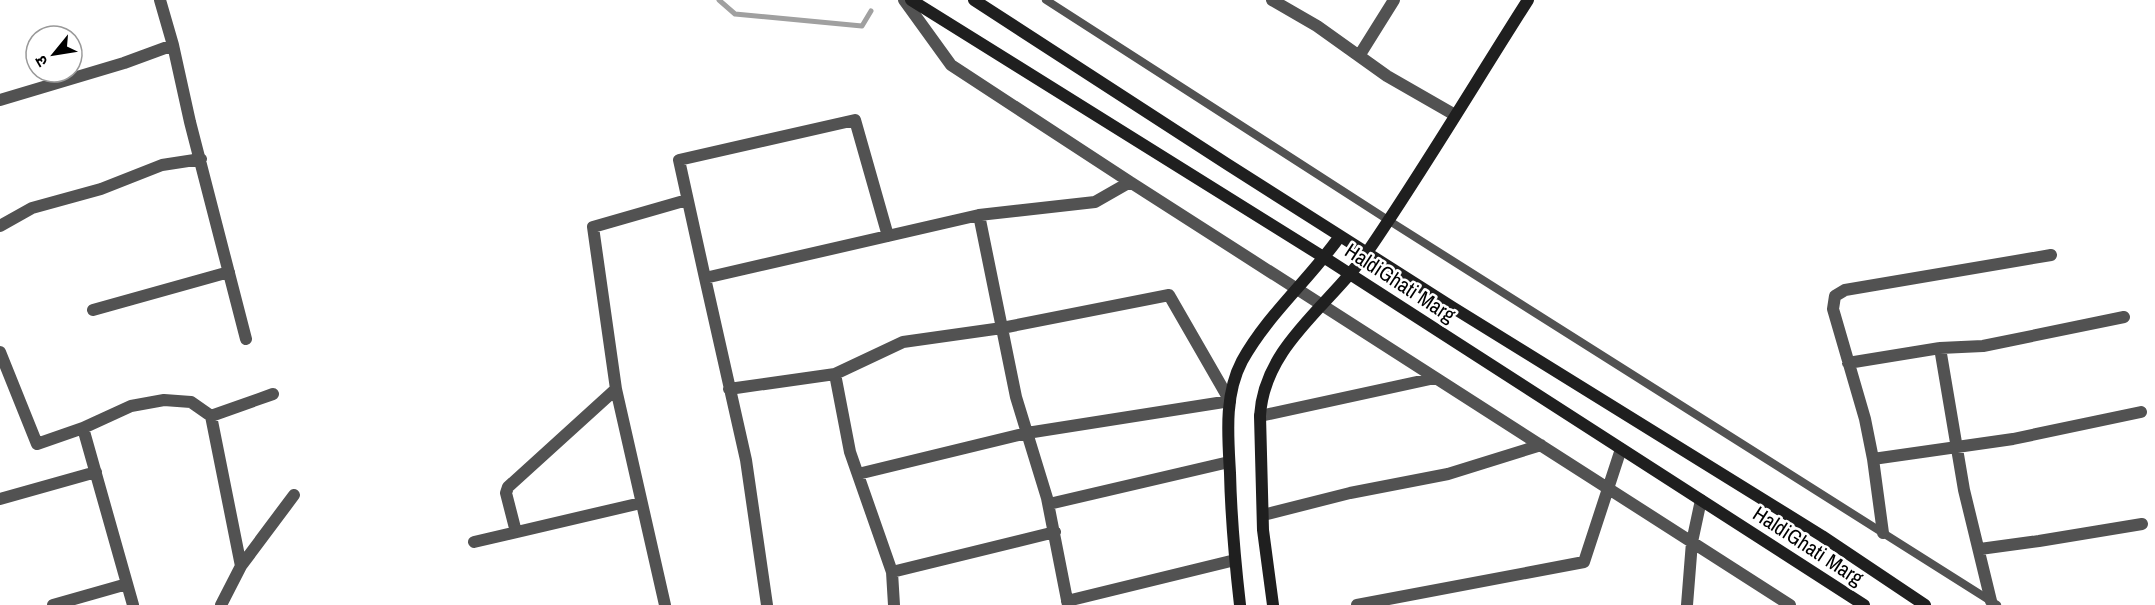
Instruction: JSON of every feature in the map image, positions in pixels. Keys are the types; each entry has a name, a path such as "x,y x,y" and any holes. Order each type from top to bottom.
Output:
{"street":[{"path":"160,0 246,339"},
{"path":"904,0 951,65 1790,605"},
{"name":"HaldiGhati Marg","path":"911,0 927,5 1864,605"},
{"name":"HaldiGhati Marg","path":"974,0 1340,236 1822,536 1925,605"},
{"path":"1272,0 1317,26 1387,76 1455,115"},
{"path":"1359,56 1394,0"},
{"path":"1273,605 1263,515 1260,416 1260,404 1270,373 1304,323 1367,253 1528,0"},
{"path":"0,100 124,63 173,45"},
{"path":"767,605 746,460 679,160 855,120 888,236"},
{"path":"0,226 32,208 101,189 162,165 201,159"},
{"path":"705,278 979,215 1095,202 1130,182"},
{"path":"665,605 616,389 593,227 687,200"},
{"path":"979,215 1016,397 1049,504 1067,603 1235,560"},
{"path":"1240,605 1232,535 1228,426 1230,401 1242,362 1280,307 1325,258 1340,236"},
{"path":"1883,533 1873,459 1833,309 1834,296 1845,290 2051,255"},
{"path":"93,310 230,272"},
{"path":"729,389 835,374 903,342 1002,328 1169,296 1230,401"},
{"path":"1848,363 1940,348 1983,346 2124,317"},
{"path":"1940,348 1964,490 1994,603"},
{"path":"1,358 38,444 83,428 131,406 164,400 191,402 211,416 241,566"},
{"path":"835,374 850,452 892,572 894,605"},
{"path":"1260,416 1435,378"},
{"path":"516,532 506,493 508,487 616,389"},
{"path":"211,416 273,394"},
{"path":"858,474 1027,433 1230,401"},
{"path":"1873,459 2013,439 2141,412"},
{"path":"83,428 133,605"},
{"path":"1263,515 1448,474 1541,445"},
{"path":"1358,605 1584,562 1621,449"},
{"path":"1049,504 1229,462"},
{"path":"0,499 96,472"},
{"path":"221,605 241,566 294,495"},
{"path":"1687,605 1692,542 1701,500"},
{"path":"474,542 641,503"},
{"path":"1980,549 2142,524"},
{"path":"892,572 1054,532"},
{"path":"53,605 127,584"}],"lane":[{"path":"1046,0 1388,220 1994,603"}],"waterway":[{"path":"719,0 735,14 862,26 871,11"}]}
